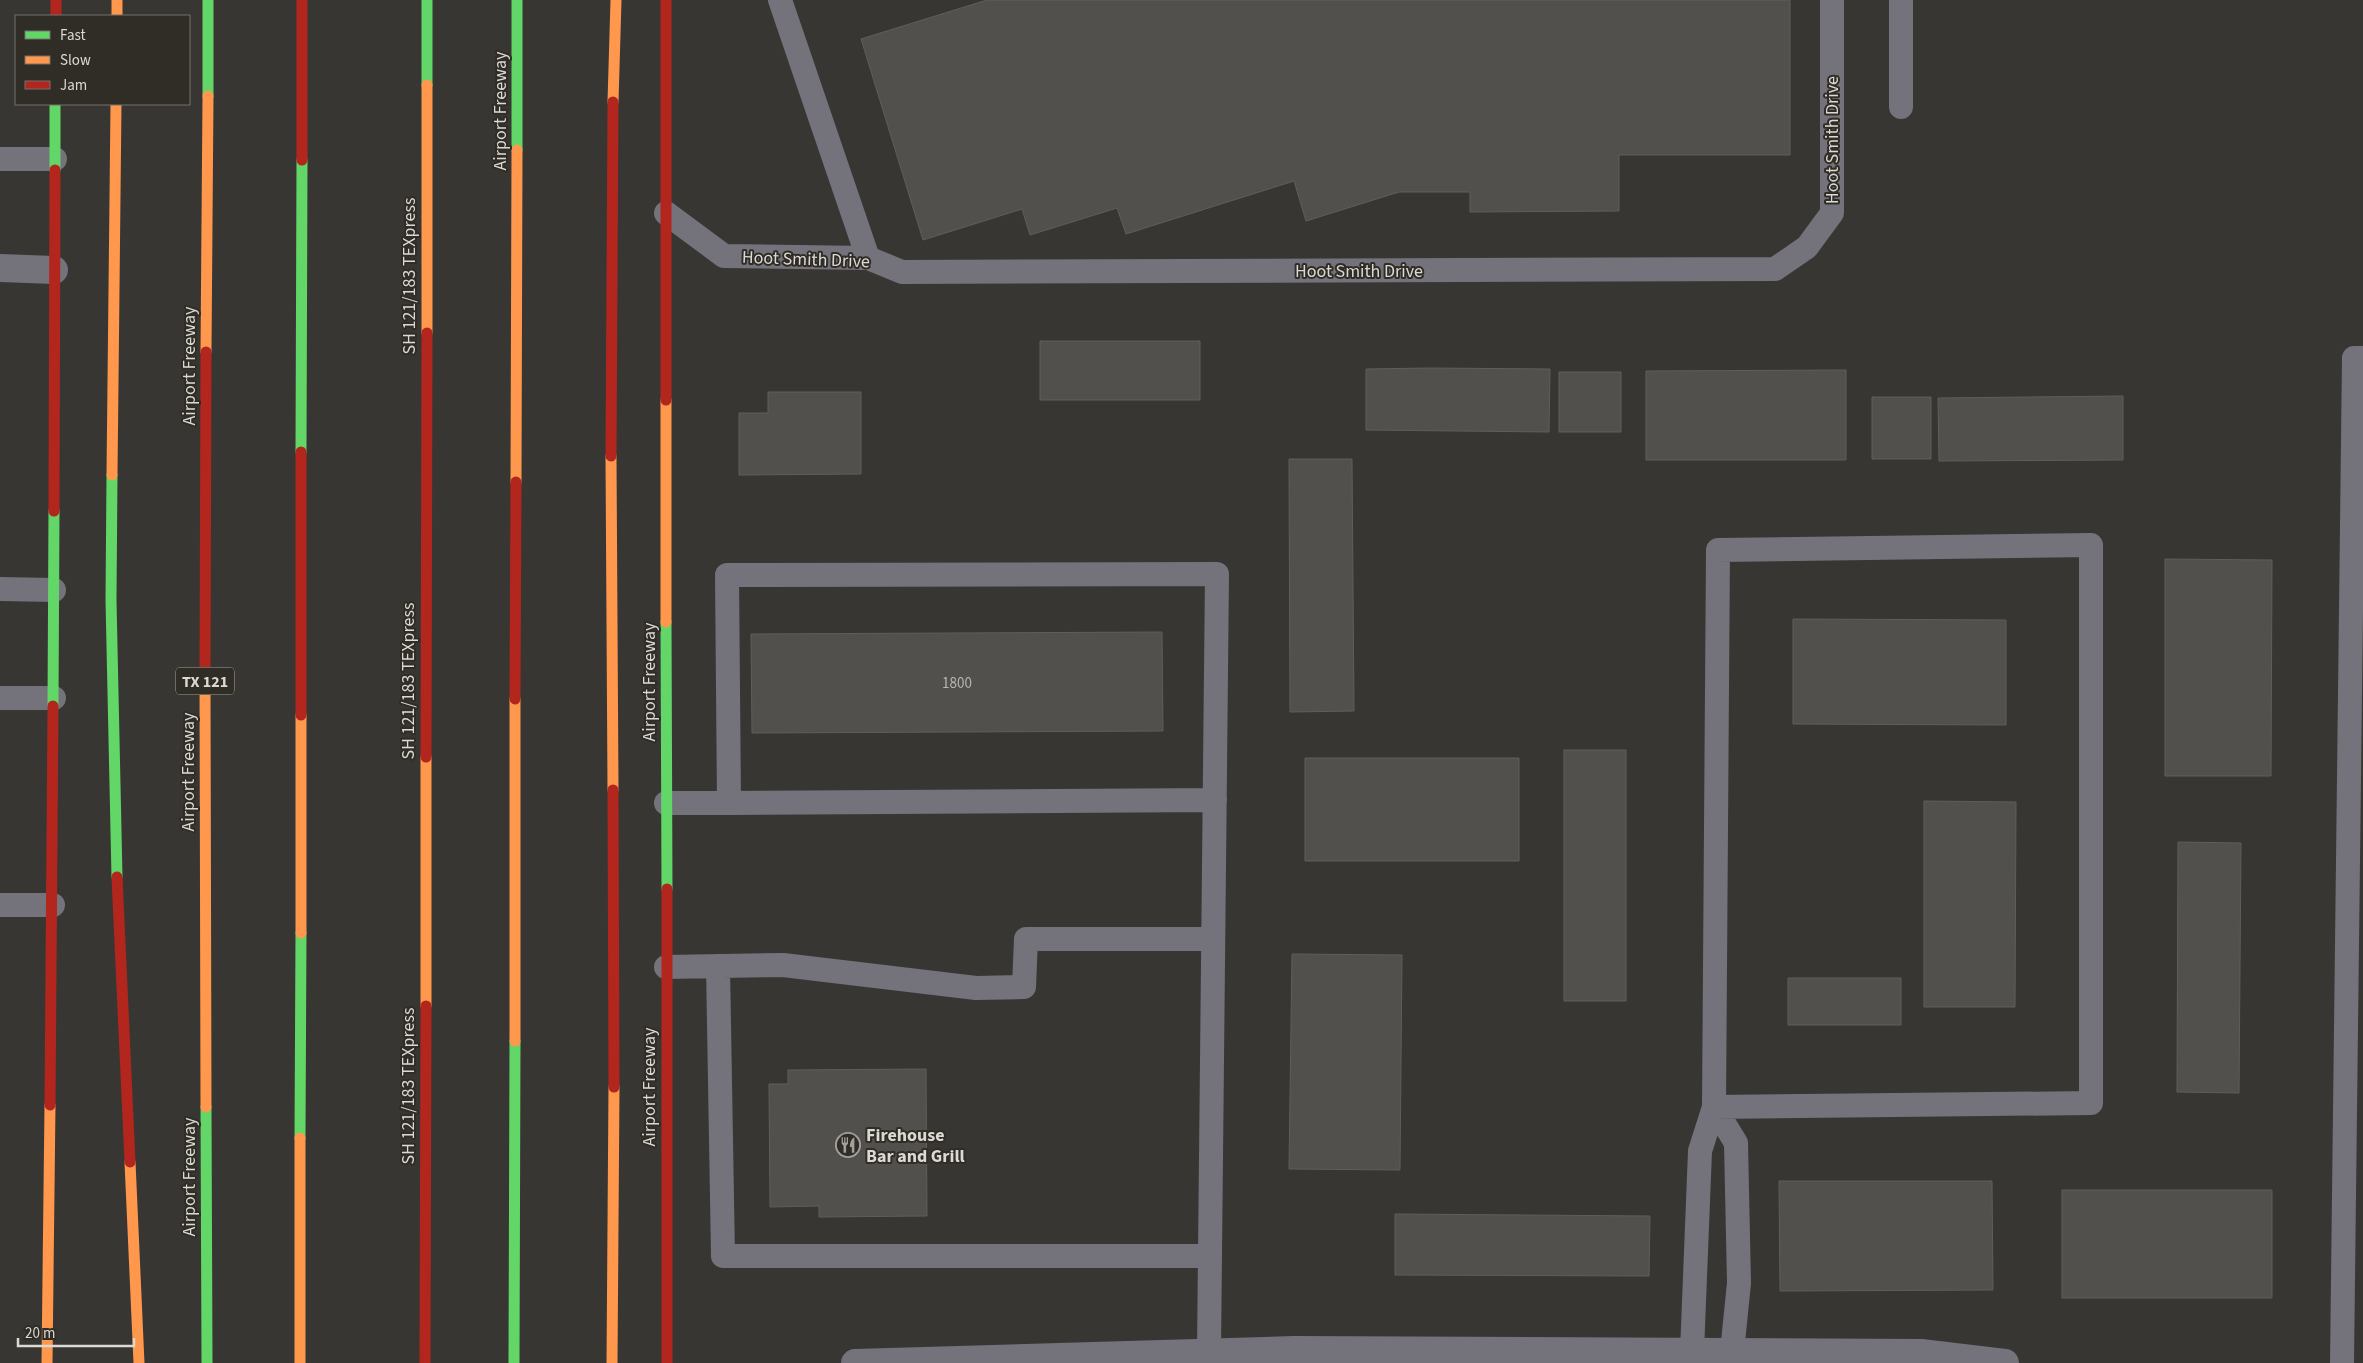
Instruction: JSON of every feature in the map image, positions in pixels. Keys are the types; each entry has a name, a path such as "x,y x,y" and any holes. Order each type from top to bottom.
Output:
{"main road":[{"path":"56,0 56,15"},
{"path":"117,0 117,15"},
{"name":"Airport Freeway","path":"207,1363 205,702 208,0"},
{"path":"300,1363 302,0"},
{"name":"SH 121/183 TEXpress","path":"424,1363 427,0"},
{"name":"Airport Freeway","path":"514,1363 517,0"},
{"path":"612,1363 616,1138 610,303 612,120 616,0"},
{"name":"Airport Freeway","path":"666,0 667,1363"},
{"path":"47,1363 53,905 56,105"},
{"path":"116,105 111,600 115,839 140,1363"}],"street":[{"path":"0,268 54,270"},
{"path":"855,1363 1208,1352 1294,1356 1732,1352 1921,1353 2006,1363"}],"lane":[{"path":"780,0 868,258"},
{"name":"Hoot Smith Drive","path":"666,213 724,256 868,258 902,272 1775,269 1808,247 1832,213 1832,0"},
{"path":"1900,0 1900,107"},
{"path":"0,159 55,159"},
{"path":"2342,1363 2355,882 2354,358 2363,358"},
{"path":"1692,1352 1700,1151 1714,1107 1718,550 2091,546 2091,1103 1714,1107"},
{"path":"729,803 726,575 1217,574 1208,1352"},
{"path":"0,589 54,590"},
{"path":"0,698 54,698"},
{"path":"666,803 1215,800"},
{"path":"0,905 53,905"},
{"path":"666,967 783,965 976,988 1024,987 1026,939 1213,939"},
{"path":"718,966 723,1256 1210,1256"},
{"path":"1714,1107 1736,1143 1739,1283 1732,1352"}],"building":[{"path":"987,0 1790,0 1790,155 1619,155 1619,211 1470,212 1470,192 1399,192 1306,221 1294,181 1126,234 1117,208 1030,235 1022,209 923,240 861,39"},
{"path":"1040,341 1200,341 1200,400 1040,400"},
{"path":"1366,369 1550,369 1549,432 1366,430"},
{"path":"1846,370 1846,460 1646,460 1646,371"},
{"path":"1559,372 1621,372 1621,432 1559,432"},
{"path":"768,392 861,392 861,474 739,475 739,413 768,413"},
{"path":"2123,396 2123,460 1939,461 1938,398"},
{"path":"1872,397 1931,397 1931,459 1872,459"},
{"path":"1289,459 1352,459 1354,711 1290,712"},
{"path":"2165,559 2272,560 2271,776 2165,776"},
{"path":"1793,619 2006,620 2006,725 1793,724"},
{"path":"1162,632 1163,731 752,733 751,634"},
{"path":"1564,750 1626,750 1626,1001 1564,1001"},
{"path":"1305,758 1519,758 1519,861 1305,861"},
{"path":"1924,801 2016,802 2015,1007 1924,1007"},
{"path":"2178,842 2241,843 2239,1093 2177,1092"},
{"path":"1292,954 1402,955 1400,1170 1289,1169"},
{"path":"1788,978 1901,978 1901,1025 1788,1025"},
{"name":"Firehouse Bar and Grill","path":"926,1069 927,1216 819,1217 819,1206 770,1207 769,1084 788,1084 788,1070"},
{"path":"1779,1181 1992,1181 1993,1290 1780,1291"},
{"path":"2062,1190 2272,1190 2272,1298 2062,1298"},
{"path":"1395,1214 1650,1216 1649,1276 1395,1275"}],"traffic: fast":[{"path":"208,0 208,96"},
{"path":"427,0 427,85"},
{"path":"517,0 517,150"},
{"path":"55,105 55,170"},
{"path":"301,452 302,160"},
{"path":"112,475 111,600 117,877"},
{"path":"53,706 54,511"},
{"path":"666,622 667,889"},
{"path":"300,1138 301,933"},
{"path":"514,1363 515,1041"},
{"path":"206,1107 207,1363"}],"traffic: slow":[{"path":"117,0 117,15"},
{"path":"613,102 616,0"},
{"path":"427,85 427,333"},
{"path":"206,352 208,96"},
{"path":"112,475 116,105"},
{"path":"516,482 517,150"},
{"path":"666,400 666,622"},
{"path":"611,456 613,790"},
{"path":"205,679 206,1107"},
{"path":"515,699 515,1041"},
{"path":"301,715 301,933"},
{"path":"426,757 426,1006"},
{"path":"612,1363 614,1087"},
{"path":"47,1363 50,1105"},
{"path":"300,1138 300,1363"},
{"path":"130,1162 139,1363"}],"traffic: jam":[{"path":"56,0 56,15"},
{"path":"302,0 302,160"},
{"path":"666,0 666,400"},
{"path":"611,456 613,102"},
{"path":"54,511 55,170"},
{"path":"426,757 427,333"},
{"path":"205,679 206,352"},
{"path":"301,452 301,715"},
{"path":"515,699 516,482"},
{"path":"50,1105 53,706"},
{"path":"613,790 614,1087"},
{"path":"117,877 130,1162"},
{"path":"667,889 667,1363"},
{"path":"425,1363 426,1006"}],"place":[{"name":"Firehouse Bar and Grill","path":"848,1145"}]}
